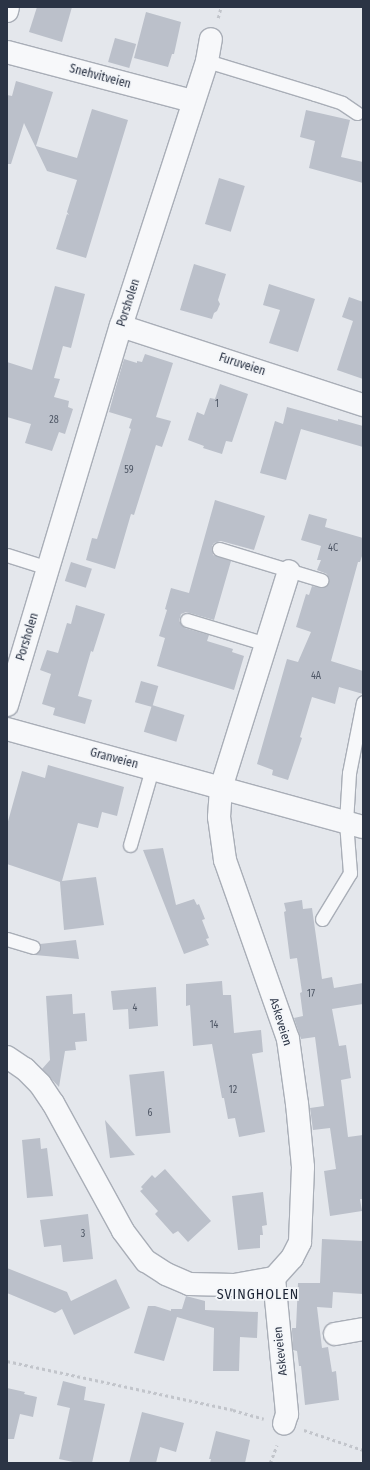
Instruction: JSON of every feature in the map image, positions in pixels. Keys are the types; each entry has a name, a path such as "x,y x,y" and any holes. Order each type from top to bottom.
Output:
{"street":[{"path":"7,12 8,7"},
{"name":"Porsholen","path":"7,705 121,326 207,61 211,39"},
{"name":"Snehvitveien","path":"7,52 193,101"},
{"name":"Furuveien","path":"121,326 363,405"},
{"path":"221,788 289,571"},
{"name":"Granveien","path":"7,729 354,825"},
{"name":"Askeveien","path":"221,788 219,817 225,860 288,1039 297,1104 303,1167 300,1242 292,1258 274,1278 288,1414 284,1424"},
{"path":"7,1057 26,1070 40,1084 49,1097 123,1231 146,1261 166,1274 189,1284 234,1286 274,1278"},
{"path":"335,1334 363,1329"}],"lane":[{"path":"207,61 342,103 357,113"},
{"path":"219,549 321,580"},
{"path":"7,555 48,568"},
{"path":"187,620 266,644"},
{"path":"322,919 350,873 354,825 350,773 363,702"},
{"path":"130,845 152,769"},
{"path":"7,940 33,948"}],"path":[{"path":"7,1361 233,1410 284,1424 363,1450"},
{"path":"270,1463 284,1424"}],"building":[{"path":"37,7 72,7 62,42 29,32"},
{"path":"146,12 181,22 174,54 172,54 168,67 134,58"},
{"path":"115,38 136,44 129,68 108,62"},
{"path":"16,81 53,92 36,146 77,158 92,109 128,120 86,258 56,249 67,214 69,215 67,212 77,180 47,171 24,123 11,164 7,164 7,95 12,96"},
{"path":"306,110 350,120 341,157 363,162 363,183 309,168 315,141 300,137"},
{"path":"219,178 245,186 231,232 205,224"},
{"path":"194,264 226,274 218,300 220,304 212,319 180,310"},
{"path":"269,284 315,299 298,352 269,343 280,310 263,305"},
{"path":"55,286 85,294 71,348 63,346 54,378 60,379 54,397 69,401 68,407 73,409 65,434 59,432 52,451 25,443 31,424 7,417 7,362 32,370"},
{"path":"349,297 363,302 363,379 337,370 353,321 342,317"},
{"path":"145,354 173,363 156,417 171,421 162,447 156,445 134,515 131,514 115,569 86,560 92,538 97,539 131,429 129,428 132,419 109,412 115,390 124,359 137,363 137,361 142,362"},
{"path":"220,384 248,394 232,442 226,441 222,454 203,448 204,446 188,440 197,412 204,415 210,398 215,399"},
{"path":"287,407 338,421 338,419 363,426 363,447 301,429 286,480 260,473 275,421 283,424"},
{"path":"215,500 265,516 254,550 221,541 214,543 212,546 213,555 231,561 214,620 186,612 181,614 179,621 185,628 209,635 207,641 233,649 232,652 244,656 234,690 157,666 165,638 159,636 167,610 165,609 171,588 189,593"},
{"path":"309,514 327,519 325,527 363,538 363,553 360,562 358,562 331,661 363,671 363,694 339,687 335,704 312,697 300,737 302,738 288,780 272,775 273,770 257,764 287,659 298,662 311,632 296,627 306,594 309,595 312,586 322,588 329,582 327,574 317,570 321,560 317,560 321,546 301,540"},
{"path":"71,562 92,569 86,588 65,581"},
{"path":"76,605 105,614 93,652 91,651 78,696 92,700 85,724 53,715 55,708 42,704 51,674 40,670 47,650 58,653 67,623 71,624"},
{"path":"141,681 158,686 152,707 135,702"},
{"path":"152,705 185,715 176,742 144,732"},
{"path":"48,765 124,787 117,816 102,812 98,828 78,823 62,881 96,877 104,925 64,930 60,882 7,864 7,825 22,771 45,778"},
{"path":"163,848 176,905 194,899 197,905 199,904 205,919 202,920 209,938 206,939 209,945 184,954 143,850"},
{"path":"302,900 303,909 312,908 322,979 332,977 334,988 363,983 363,1004 332,1009 339,1046 346,1045 351,1078 341,1080 348,1137 363,1135 363,1199 360,1199 362,1211 330,1216 324,1171 336,1169 330,1128 313,1130 310,1108 324,1106 315,1037 301,1039 294,1018 303,1016 300,993 302,992 297,958 290,959 284,912 286,911 284,903"},
{"path":"76,940 79,959 35,955 40,950 40,944"},
{"path":"222,981 223,995 231,995 234,1033 261,1030 263,1052 252,1054 265,1132 239,1137 235,1118 228,1119 224,1098 222,1098 212,1044 193,1046 190,1005 186,1006 186,984"},
{"path":"156,987 158,1026 129,1029 128,1009 113,1010 111,991"},
{"path":"72,994 73,1014 85,1013 87,1041 75,1042 76,1050 65,1051 59,1087 42,1069 50,1060 46,996"},
{"path":"164,1071 170,1133 136,1136 129,1075"},
{"path":"105,1120 135,1155 110,1158"},
{"path":"40,1138 41,1149 47,1148 53,1196 27,1198 22,1140"},
{"path":"165,1169 211,1221 188,1242 178,1231 173,1234 155,1214 158,1211 140,1191 143,1189 141,1187 152,1175 155,1178"},
{"path":"263,1192 267,1225 262,1226 263,1235 260,1235 260,1248 238,1250 232,1196"},
{"path":"88,1214 93,1259 63,1262 61,1245 44,1247 40,1220"},
{"path":"322,1239 363,1241 363,1294 333,1292 332,1308 317,1307 322,1348 328,1347 332,1372 336,1371 339,1400 305,1405 301,1366 299,1366 297,1351 293,1350 292,1328 296,1328 298,1283 320,1283"},
{"path":"7,1268 67,1292 71,1301 116,1279 130,1308 74,1335 62,1309 55,1313 7,1293"},
{"path":"186,1296 205,1301 205,1310 258,1312 257,1338 240,1337 239,1371 213,1371 214,1328 177,1317 164,1361 134,1353 148,1306 155,1306 171,1311 171,1309 182,1309"},
{"path":"63,1381 86,1387 84,1400 105,1404 92,1463 78,1463 59,1459 70,1408 57,1405"},
{"path":"7,1388 25,1392 24,1394 37,1397 33,1417 20,1414 14,1439 7,1439"},
{"path":"142,1412 184,1423 176,1452 160,1447 156,1463 129,1463"},
{"path":"216,1431 250,1440 245,1463 210,1463 211,1459 209,1459"}],"district":[{"name":"SVINGHOLEN","path":"258,1295"}]}
